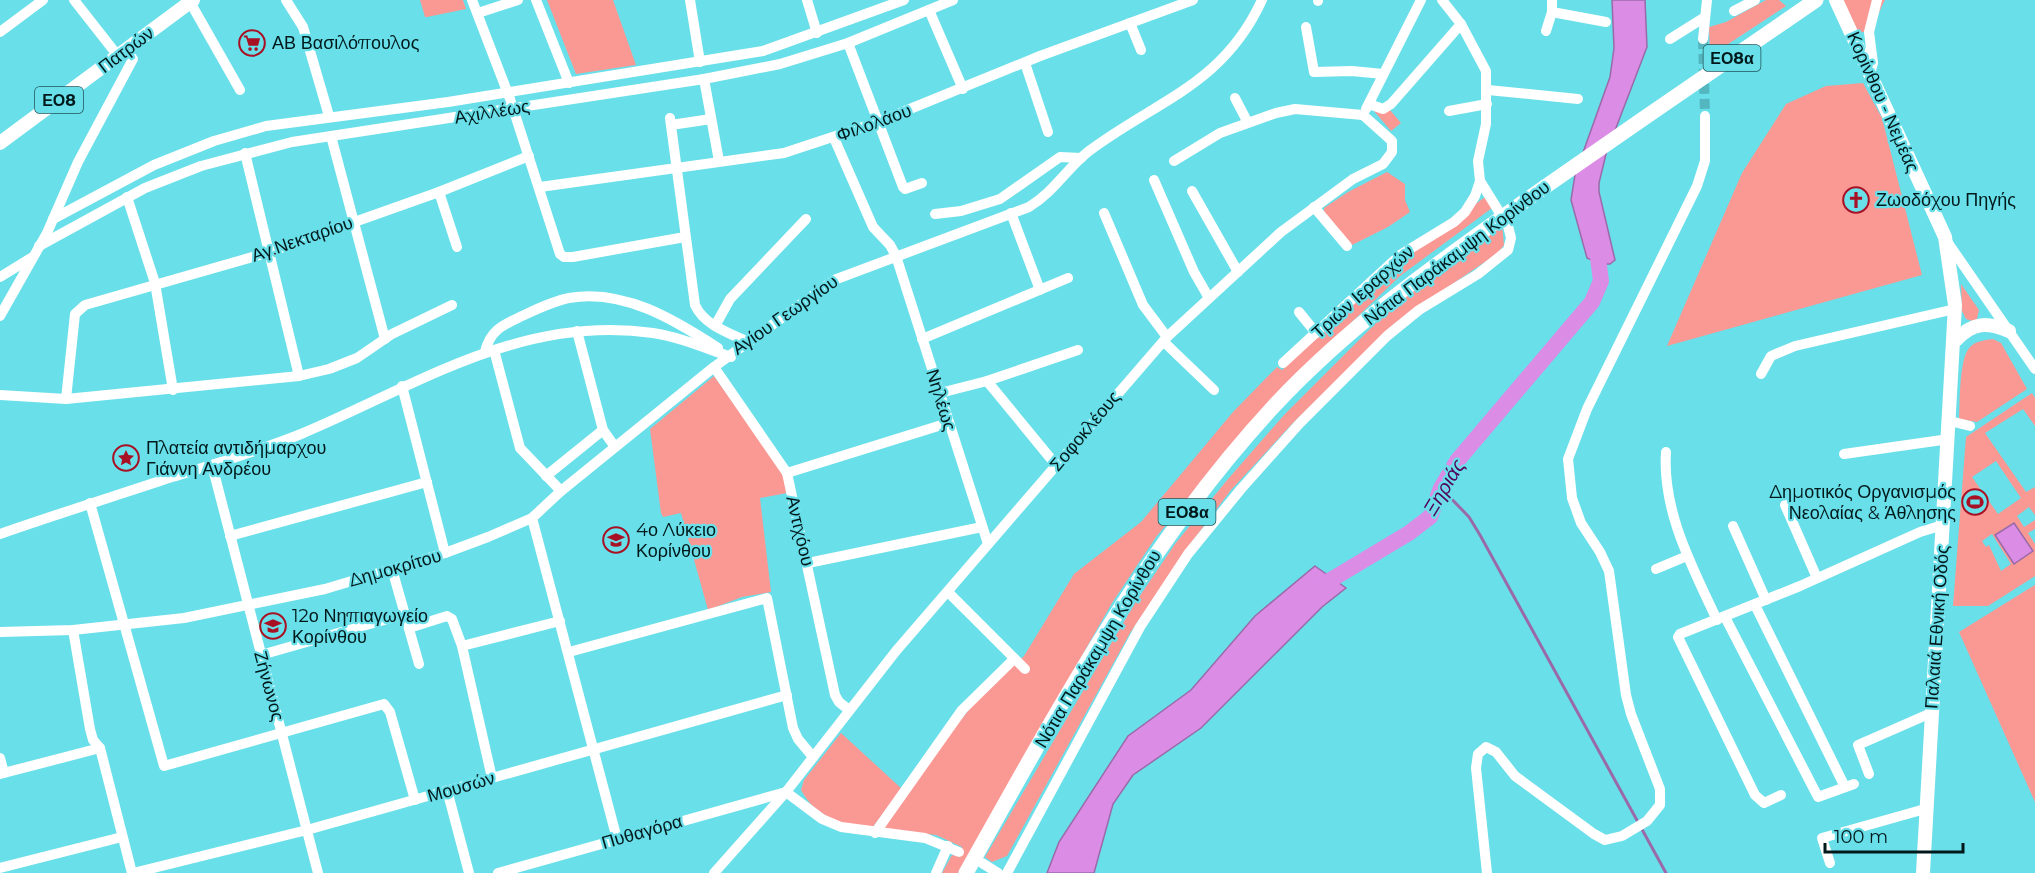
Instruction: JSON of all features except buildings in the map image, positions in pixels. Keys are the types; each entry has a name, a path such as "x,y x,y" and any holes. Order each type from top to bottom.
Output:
{"highway":[{"name":"Νότια Παράκαμψη Κορίνθου","path":"966,873 1106,628 1148,562 1273,408 1387,301 1510,211 1816,0"}],"main road":[{"name":"Κορίνθου - Νεμέας","path":"1836,0 1945,237"},
{"name":"Πατρών","path":"0,142 192,1"},
{"name":"Παλαιά Εθνική Οδός","path":"1923,873 1925,809 1956,340 1955,309 1945,237"},
{"path":"1956,340 1966,329 1980,324 1992,324 2009,331"}],"street":[{"path":"0,32 43,0"},
{"path":"0,316 53,219 78,162 133,59 120,54 74,0"},
{"path":"286,0 303,27 329,116"},
{"path":"472,0 513,108 558,250 564,257 685,237"},
{"path":"478,13 518,0"},
{"path":"536,0 569,83"},
{"path":"690,0 700,62"},
{"path":"807,0 817,33"},
{"name":"Αχιλλέως","path":"53,219 117,183 189,150 266,126 329,116 408,108 763,51 904,0"},
{"name":"Αχιλλέως","path":"0,277 36,251 127,196 201,166 245,153 331,136 704,79 790,62 848,43 953,0"},
{"name":"Φιλολάου","path":"540,188 784,153 878,122 1025,63 1193,0"},
{"name":"Αγίου Γεωργίου","path":"0,534 301,434 402,386 490,351 577,331 653,333 685,340 731,357 748,342 834,280 1029,207 1049,193 1081,158 1184,92 1231,52 1253,20 1262,0"},
{"path":"1174,161 1205,141 1247,122 1295,109 1363,115 1422,0"},
{"name":"Τριών Ιεραρχών","path":"1282,363 1400,255 1446,228 1465,212 1480,181 1478,161 1486,124 1488,90 1486,71 1461,24 1442,0"},
{"path":"1546,31 1552,12 1552,0"},
{"path":"1703,39 1707,0"},
{"path":"1734,10 1755,0"},
{"path":"1870,73 1873,63 1869,32 1876,0"},
{"path":"192,1 240,90"},
{"path":"929,10 963,89"},
{"path":"1552,12 1606,22"},
{"path":"1670,39 1705,17"},
{"path":"1130,23 1141,50"},
{"path":"1369,104 1383,109 1391,104 1461,24"},
{"path":"1306,27 1314,72 1352,71 1383,74"},
{"path":"848,43 903,187 905,189 922,183"},
{"path":"1025,63 1048,132"},
{"path":"704,79 719,161"},
{"path":"1488,90 1578,99"},
{"path":"1235,98 1247,122"},
{"path":"1449,111 1487,104"},
{"name":"Σοφοκλέους","path":"714,873 786,792 849,710 988,544 1166,339 1281,232 1353,179 1383,164 1392,152 1392,141 1363,115"},
{"path":"1487,873 1476,768 1478,753 1486,747 1496,752 1515,776 1600,838 1611,840 1632,831 1647,821 1660,805 1660,789 1626,695 1609,571 1578,515 1568,479 1568,459 1587,409 1697,186 1705,161 1706,116"},
{"path":"711,119 671,121 695,305 698,312 715,326 748,342"},
{"path":"331,136 385,339"},
{"name":"Νηλέως","path":"834,138 873,226 883,236 896,256 988,544"},
{"path":"245,153 298,376"},
{"name":"Αγ.Νεκταρίου","path":"66,399 75,314 85,304 270,252 439,192 529,156"},
{"path":"935,214 961,211 1000,200 1060,157 1081,158"},
{"path":"1155,180 1194,272 1209,298"},
{"path":"1007,873 1140,627 1188,554 1233,498 1299,423 1387,336 1419,310 1493,264 1508,250 1511,238 1508,226 1480,181"},
{"path":"1192,191 1238,272"},
{"path":"439,192 457,247"},
{"path":"127,196 155,283 173,390"},
{"path":"1314,207 1347,246"},
{"path":"1011,213 1040,290"},
{"path":"1104,213 1143,305 1166,339 1214,390"},
{"path":"715,326 730,299 806,219"},
{"path":"1945,237 2035,369"},
{"path":"922,339 1068,278"},
{"path":"561,490 520,448 490,351 490,336 499,327 569,298 618,299 654,310 690,329 731,357"},
{"path":"0,395 66,399 298,376 328,369 357,358 385,339 452,305"},
{"path":"1761,375 1771,356 1795,346 1955,309"},
{"path":"1299,312 1316,333"},
{"path":"577,331 603,430 615,447"},
{"path":"940,393 987,381 1078,350"},
{"name":"Δημοκρίτου","path":"0,632 73,630 184,618 325,588 445,554 532,518 561,490 714,367 731,357"},
{"name":"Αντιχόου","path":"714,367 787,473 836,695 849,710"},
{"path":"987,381 1056,465"},
{"path":"402,386 445,554"},
{"path":"1950,421 1970,426"},
{"path":"787,473 948,423"},
{"path":"546,476 603,430"},
{"path":"1844,454 1949,438"},
{"path":"1666,452 1665,469 1669,492 1687,556 1818,797 1850,786 1755,605"},
{"name":"Ζήνωνος","path":"212,465 318,873"},
{"path":"230,536 428,482"},
{"path":"90,503 164,766 380,705 387,706 415,800"},
{"path":"1785,505 1816,578"},
{"path":"532,518 617,839"},
{"path":"1781,795 1764,803 1755,795 1678,637 1943,525"},
{"path":"1733,526 1766,600"},
{"path":"808,563 982,527"},
{"path":"1656,569 1687,556"},
{"path":"392,569 419,664"},
{"path":"948,592 1025,669"},
{"path":"569,652 767,598 793,728 798,739 813,757"},
{"path":"261,655 405,614"},
{"path":"409,628 450,617 462,646 492,778"},
{"path":"462,646 560,621"},
{"path":"73,630 90,729 93,740 99,748 132,873"},
{"path":"875,833 962,710 1014,659"},
{"name":"Μουσών","path":"132,873 307,830 788,695"},
{"path":"1869,774 1858,745 1931,713"},
{"path":"0,758 2,773 99,748"},
{"path":"447,790 469,873"},
{"path":"786,792 822,819 841,827 925,838 959,852"},
{"name":"Πυθαγόρα","path":"498,873 786,792"},
{"path":"1830,863 1822,838 1925,809"},
{"path":"0,868 122,837"},
{"path":"936,873 948,846"},
{"path":"982,863 998,873"}],"shaded area":[{"path":"420,0 463,0 466,9 425,17"},
{"path":"547,0 613,0 636,65 576,74"},
{"path":"1612,0 1645,0 1647,47 1606,154 1599,183 1599,192 1615,260 1610,264 1600,264 1587,258 1571,200 1575,175 1610,77 1614,48"},
{"path":"1766,0 1779,0 1786,6 1710,56 1709,27 1726,22"},
{"path":"1842,0 1885,0 1872,26 1858,33"},
{"path":"1863,83 1882,118 1922,275 1667,346 1742,173 1786,104 1826,86"},
{"path":"1390,110 1401,123 1391,131 1374,111"},
{"path":"1387,172 1405,184 1405,200 1410,212 1388,227 1352,245 1324,213 1324,208 1348,192"},
{"path":"1485,197 1492,208 1400,276 1329,344 1266,407 1156,537 1112,603 958,873 942,873 952,855 958,856 962,847 936,835 882,829 944,740 978,699 1024,656 1074,574 1141,522 1233,412 1277,367 1282,370 1396,263"},
{"path":"1502,224 1504,245 1498,253 1395,323 1292,424 1231,490 1188,547 1130,633 1007,856 992,862 985,857 1135,603 1175,544 1228,479 1285,414 1400,299"},
{"path":"1961,284 1979,310 1977,319 1972,321 1966,319 1962,311"},
{"path":"1993,339 2001,343 2027,389 1977,422 1959,419 1961,381 1966,353 1975,343"},
{"path":"714,376 784,474 787,493 760,498 771,592 742,597 708,610 681,513 663,517 661,513 650,429"},
{"name":"Δημοτικός Οργανισμός Νεολαίας & Άθλησης","path":"2032,393 2035,398 2035,426 2023,409 1985,433 2026,492 2035,487 2035,515 2029,507 2017,516 2024,527 2035,520 2035,529 2028,533 2035,544 2035,576 1988,606 1953,606 1966,437","holes":["1996,461 2021,498 1998,514 1972,477","1992,534 2011,564 2001,571 1989,545 1986,547 1982,541"]},
{"path":"2014,523 2033,551 2014,564 1995,535"},
{"path":"1315,566 1346,588 1322,607 1201,728 1133,775 1113,804 1094,873 1047,873 1059,842 1128,736 1191,690 1255,616"},
{"path":"2035,585 2035,802 1959,632"},
{"path":"841,733 902,789 872,828 850,825 822,814 807,800 801,790 804,780"}],"waterway":[{"name":"Ξηριάς","path":"1314,590 1409,533 1430,517 1441,488 1457,461 1592,302 1601,281 1596,243"},
{"path":"1441,488 1469,517 1480,535 1666,873"}],"tunnel":[{"path":"1703,39 1705,116"}],"place":[{"name":"ΑΒ Βασιλόπουλος","path":"252,43"},
{"name":"Ζωοδόχου Πηγής","path":"1856,200"},
{"name":"Πλατεία αντιδήμαρχου Γιάννη Ανδρέου","path":"126,458"},
{"name":"Δημοτικός Οργανισμός Νεολαίας & Άθλησης","path":"1975,502"},
{"name":"4ο Λύκειο Κορίνθου","path":"616,540"},
{"name":"12ο Νηπιαγωγείο Κορίνθου","path":"273,626"}]}
